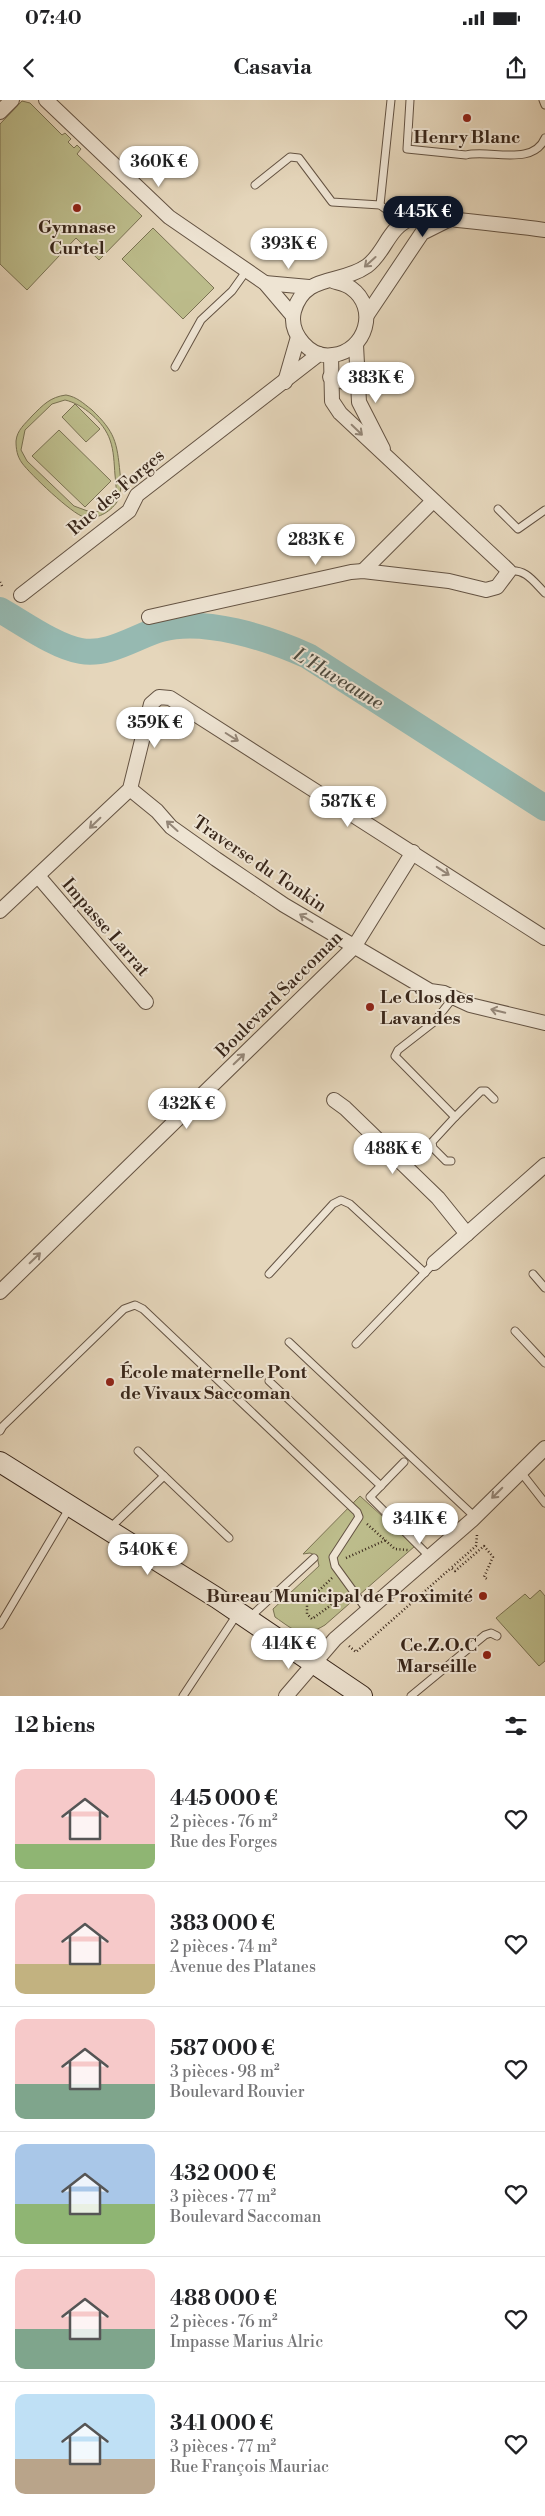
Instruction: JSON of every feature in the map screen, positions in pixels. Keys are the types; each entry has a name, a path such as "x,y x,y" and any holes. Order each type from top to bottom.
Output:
{"main road":[{"path":"2,1465 244,1615 362,1696"}],"street":[{"path":"0,112 12,100"},
{"path":"46,100 169,217 265,283 293,316"},
{"path":"356,345 344,353 325,355 308,348 298,337 293,327 293,316 297,300 309,287 317,283 333,281 367,266 376,257 393,230 403,222 427,215 545,230"},
{"path":"367,315 422,233 450,219"},
{"path":"403,222 409,237 406,256"},
{"path":"333,281 351,287 362,299 367,315 366,326 356,345 356,379 359,402 391,463"},
{"path":"265,283 309,287"},
{"path":"285,382 298,337"},
{"path":"149,617 363,571 449,581 486,590 497,587 509,571 391,463 340,413 332,401 325,355"},
{"name":"Rue des Forges","path":"21,595 128,511 137,495 285,382 325,355"},
{"path":"330,378 344,382 356,379"},
{"path":"363,571 433,501"},
{"path":"0,911 130,789 151,704 159,696 170,698 545,938"},
{"name":"Traverse du Tonkin","path":"130,789 157,811 171,827 284,905 430,991 444,994 470,1005 545,1023"},
{"name":"Boulevard Saccoman","path":"0,1292 354,947 413,852"},
{"name":"Impasse Larrat","path":"38,876 146,1002"},
{"path":"334,1100 345,1108 438,1198 467,1234"},
{"path":"430,1268 545,1165"},
{"path":"286,1696 331,1643 475,1517 545,1448"}],"lane":[{"path":"380,205 392,100"},
{"path":"410,100 407,148 466,155 475,152 516,156 528,153 543,142 545,138"},
{"path":"543,100 545,105"},
{"path":"254,185 290,158 299,158 332,202 380,205 403,222"},
{"path":"174,367 202,320 232,291 247,270"},
{"path":"498,509 518,528 545,510"},
{"path":"509,571 519,570 524,572 545,592"},
{"path":"453,998 434,1022 398,1050 395,1056 455,1117"},
{"path":"451,1161 446,1161 433,1148 432,1142 481,1091 486,1091 494,1099"},
{"path":"269,1274 333,1204 341,1200 350,1204 430,1268 356,1344"},
{"path":"532,1274 545,1288"},
{"path":"0,1431 124,1309 135,1305 143,1309 357,1512 359,1517 333,1557 335,1566 367,1610"},
{"path":"515,1332 545,1362"},
{"path":"288,1342 475,1517"},
{"path":"269,1381 381,1486"},
{"path":"138,1451 229,1538"},
{"path":"404,1462 370,1497 429,1556"},
{"path":"520,1471 545,1503"},
{"path":"107,1530 164,1476"},
{"path":"0,1624 70,1507"},
{"path":"183,1696 244,1615 314,1558"},
{"path":"411,1696 485,1635 491,1633 497,1636"}],"path":[{"path":"0,582 3,588"},
{"path":"359,1517 395,1549 413,1551 419,1546"},
{"path":"331,1643 341,1653 349,1646 356,1652 476,1546 476,1536 483,1530"},
{"path":"335,1566 349,1555 386,1540"},
{"path":"451,1568 455,1571 484,1546 493,1557 484,1577 486,1579"},
{"path":"340,1572 307,1602 307,1614 312,1619 352,1590"}],"green space":[{"path":"22,101 30,103 62,135 65,133 71,139 68,142 74,148 77,145 81,149 77,154 142,216 99,260 76,238 27,290 0,264 0,124"},
{"path":"153,228 214,288 183,319 122,259"},
{"path":"60,396 73,397 92,410 106,425 114,438 121,480 120,495 111,509 98,516 84,517 70,509 33,476 18,455 16,441 22,427 43,405","holes":["65,400 79,405 98,420 107,433 114,457 115,498 109,506 93,513 74,506 27,461 21,450 25,430 52,404"]},
{"path":"75,404 100,429 86,442 62,417"},
{"path":"59,430 111,481 85,507 32,456"},
{"path":"360,1496 415,1546 325,1625 310,1632 299,1632 275,1617 273,1609 319,1566 317,1556 310,1553 303,1554"},
{"path":"540,1590 545,1596 545,1661 539,1666 496,1618 525,1594 530,1599"}],"waterway":[{"name":"L'Huveaune","path":"0,610 50,640 81,651 102,651 161,629 178,626 196,626 236,631 274,642 308,656 545,808"}],"place":[{"name":"Henry Blanc","path":"467,118"},
{"name":"Gymnase Curtel","path":"77,208"},
{"name":"Le Clos des Lavandes","path":"370,1007"},
{"name":"École maternelle Pont de Vivaux Saccoman","path":"110,1382"},
{"name":"Bureau Municipal de Proximité","path":"483,1596"},
{"name":"Ce.Z.O.C Marseille","path":"487,1655"}]}
